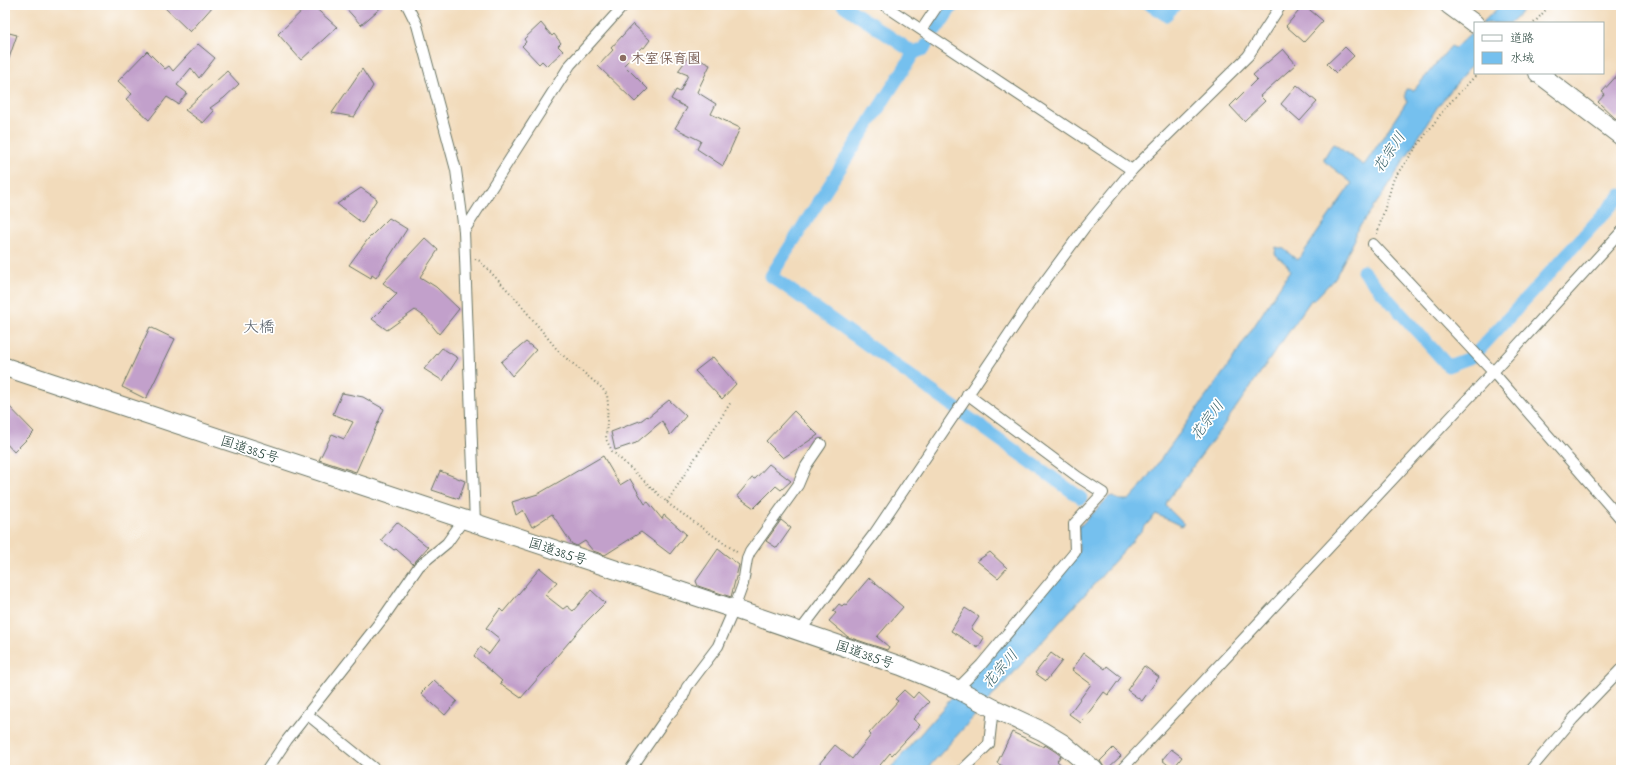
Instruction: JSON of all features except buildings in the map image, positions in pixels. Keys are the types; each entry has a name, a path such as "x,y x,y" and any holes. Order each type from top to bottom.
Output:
{"highway":[{"path":"1449,5 1474,23"},
{"path":"1539,74 1621,136"},
{"name":"国道385号","path":"5,367 800,631 901,666 958,689 1042,731 1062,743 1094,770"}],"street":[{"path":"267,770 288,740 383,618 419,566 447,543 469,521 464,231 456,170 417,25 407,5"},
{"path":"464,231 570,64 624,5"},
{"path":"884,5 1132,170"},
{"path":"922,29 938,5"},
{"path":"800,631 874,534 954,412 1040,288 1085,227 1132,170 1248,56 1281,5"},
{"path":"1121,770 1493,372 1621,232"},
{"path":"1373,244 1493,372 1621,519"},
{"path":"958,689 981,665 1075,552 1074,524 1102,493 965,396"},
{"path":"630,770 666,718 682,700 687,687 718,646 734,609 746,571 747,559 750,552 798,485 806,466 821,444"},
{"path":"1530,770 1573,719 1621,669"},
{"path":"962,770 989,744 990,706"},
{"path":"308,715 376,770"}],"path":[{"path":"1535,22 1550,5"},
{"path":"1373,244 1394,178 1445,108 1477,74"},
{"path":"465,254 480,261 515,298 560,353 602,388 607,395 608,404 606,439 612,451 667,502 747,559"},
{"path":"667,502 731,402"}],"water":[{"path":"1501,5 1529,5 1511,22 1483,22"},
{"name":"花宗川","path":"1474,30 1474,62 1438,106 1385,191 1355,233 1355,239 1335,278 1314,300 1311,300 1221,429 1167,501 1166,506 1184,524 1181,526 1156,514 926,770 889,770 1079,552 1078,528 1110,496 1120,500 1129,500 1139,489 1226,369 1290,271 1288,266 1275,254 1276,247 1284,249 1297,260 1299,259 1352,183 1324,161 1324,158 1332,145 1334,144 1363,165 1365,164 1407,101 1405,95 1406,89 1414,90 1451,46 1455,48"}],"waterway":[{"path":"843,5 914,53 771,276 1081,498"},
{"path":"937,29 953,5"},
{"path":"1150,5 1166,15 1175,5"},
{"path":"914,53 924,49 927,44"},
{"path":"1479,350 1621,195"},
{"path":"1363,271 1448,366 1472,357"}],"place":[{"name":"木室保育園","path":"623,58"}],"district":[{"name":"大橋","path":"259,326"}]}
